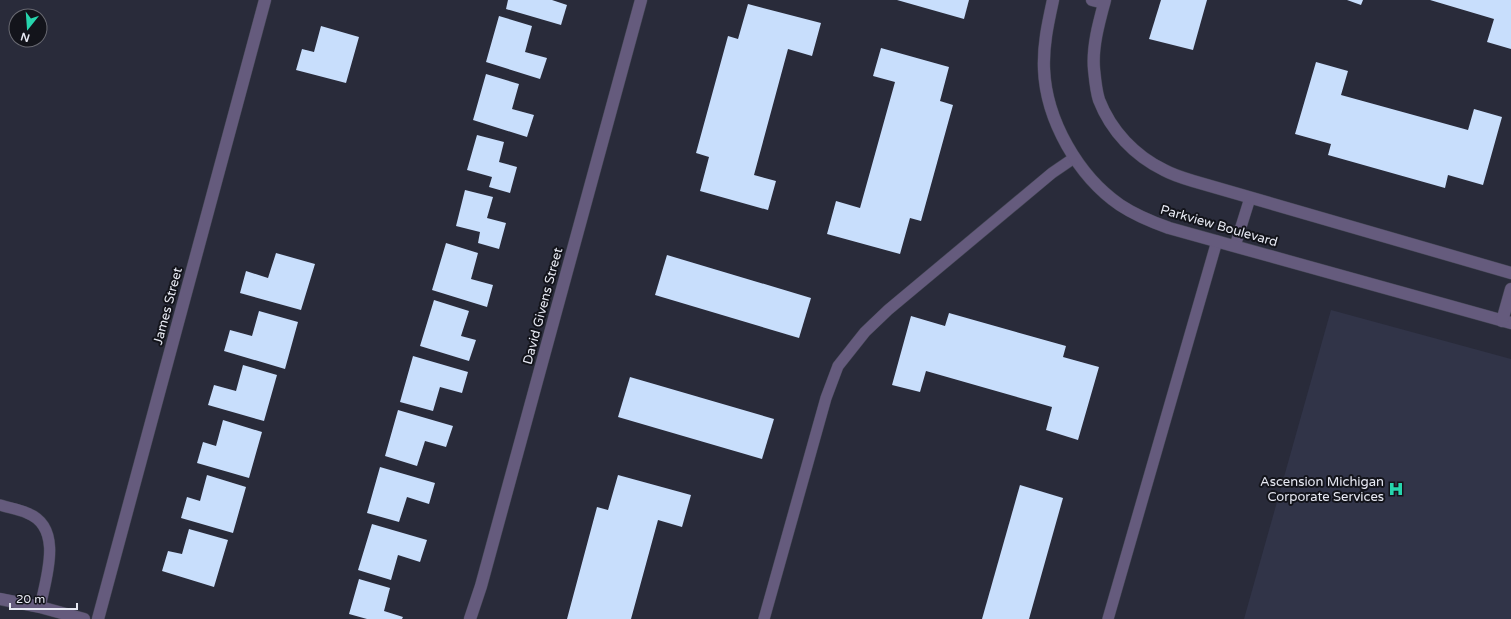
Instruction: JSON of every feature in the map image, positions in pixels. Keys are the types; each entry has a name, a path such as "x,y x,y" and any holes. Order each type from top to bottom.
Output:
{"street":[{"name":"James Street","path":"98,619 265,0"},
{"name":"David Givens Street","path":"470,619 481,586 640,0"},
{"name":"Parkview Boulevard","path":"1053,0 1048,21 1044,51 1044,70 1047,90 1054,116 1064,140 1074,158 1102,190 1120,205 1142,218 1169,228 1506,322"},
{"path":"1092,0 1104,2 1096,37 1094,68 1099,99 1111,122 1127,144 1147,160 1166,171 1193,181 1511,273"},
{"path":"1506,322 1511,289"},
{"path":"0,599 40,607 84,619"}],"lane":[{"path":"764,619 826,398 838,366 865,332 888,310 1052,173 1074,158"},
{"path":"1235,246 1250,198"},
{"path":"1108,619 1217,241"},
{"path":"0,505 28,513 41,522 48,533 50,551 49,567 40,607"}],"shaded area":[{"name":"Ascension Michigan Corporate Services","path":"1331,310 1511,359 1511,619 1244,619"}],"building":[{"path":"508,0 552,0 567,5 561,25 506,9"},
{"path":"897,0 969,0 964,19"},
{"path":"1161,0 1207,0 1193,50 1149,39"},
{"path":"1347,0 1363,0 1361,5"},
{"path":"1430,0 1511,0 1511,49 1487,42 1494,19"},
{"path":"748,4 821,23 812,56 788,49 754,175 776,181 768,210 700,191 709,157 696,153 728,36 738,39"},
{"path":"499,16 532,26 525,52 547,58 540,79 486,62"},
{"path":"321,26 359,37 346,83 296,70 302,49 314,52"},
{"path":"881,48 949,67 940,101 953,105 921,221 910,218 900,254 827,234 836,201 860,208 895,82 873,76"},
{"path":"1316,62 1348,71 1341,95 1468,130 1474,109 1502,117 1483,185 1448,175 1445,188 1328,155 1331,144 1295,134"},
{"path":"486,74 519,84 512,109 534,115 527,137 473,120"},
{"path":"477,135 504,142 499,162 517,167 510,193 489,187 492,177 467,170"},
{"path":"465,190 493,197 487,218 506,223 499,249 478,243 480,232 456,226"},
{"path":"446,243 478,253 471,279 493,285 487,307 432,290"},
{"path":"276,253 315,264 301,310 240,293 246,271 268,278"},
{"path":"667,255 811,298 799,338 655,295"},
{"path":"434,300 469,311 461,336 476,340 469,361 420,346"},
{"path":"259,311 298,322 285,369 224,351 230,330 252,336"},
{"path":"949,313 1066,346 1063,357 1099,367 1078,440 1046,430 1052,407 926,371 920,392 892,385 911,316 945,326"},
{"path":"413,356 468,372 462,393 440,387 433,411 400,402"},
{"path":"243,365 277,375 264,421 208,405 214,385 236,391"},
{"path":"630,377 774,419 762,459 618,417"},
{"path":"398,410 453,426 446,447 425,441 417,466 385,456"},
{"path":"223,420 262,432 249,478 197,463 203,442 216,446"},
{"path":"380,467 435,483 429,504 407,497 399,522 367,513"},
{"path":"207,475 246,487 233,533 181,518 187,497 200,501"},
{"path":"618,475 691,495 682,527 658,520 631,619 567,619 597,507 608,510"},
{"path":"1020,485 1063,498 1029,619 982,619"},
{"path":"372,524 427,540 420,562 398,555 391,580 358,570"},
{"path":"189,529 228,540 214,587 162,571 168,551 182,554"},
{"path":"359,579 390,588 384,611 403,617 402,619 367,619 349,614"}],"place":[{"name":"Ascension Michigan Corporate Services","path":"1396,489"}]}
